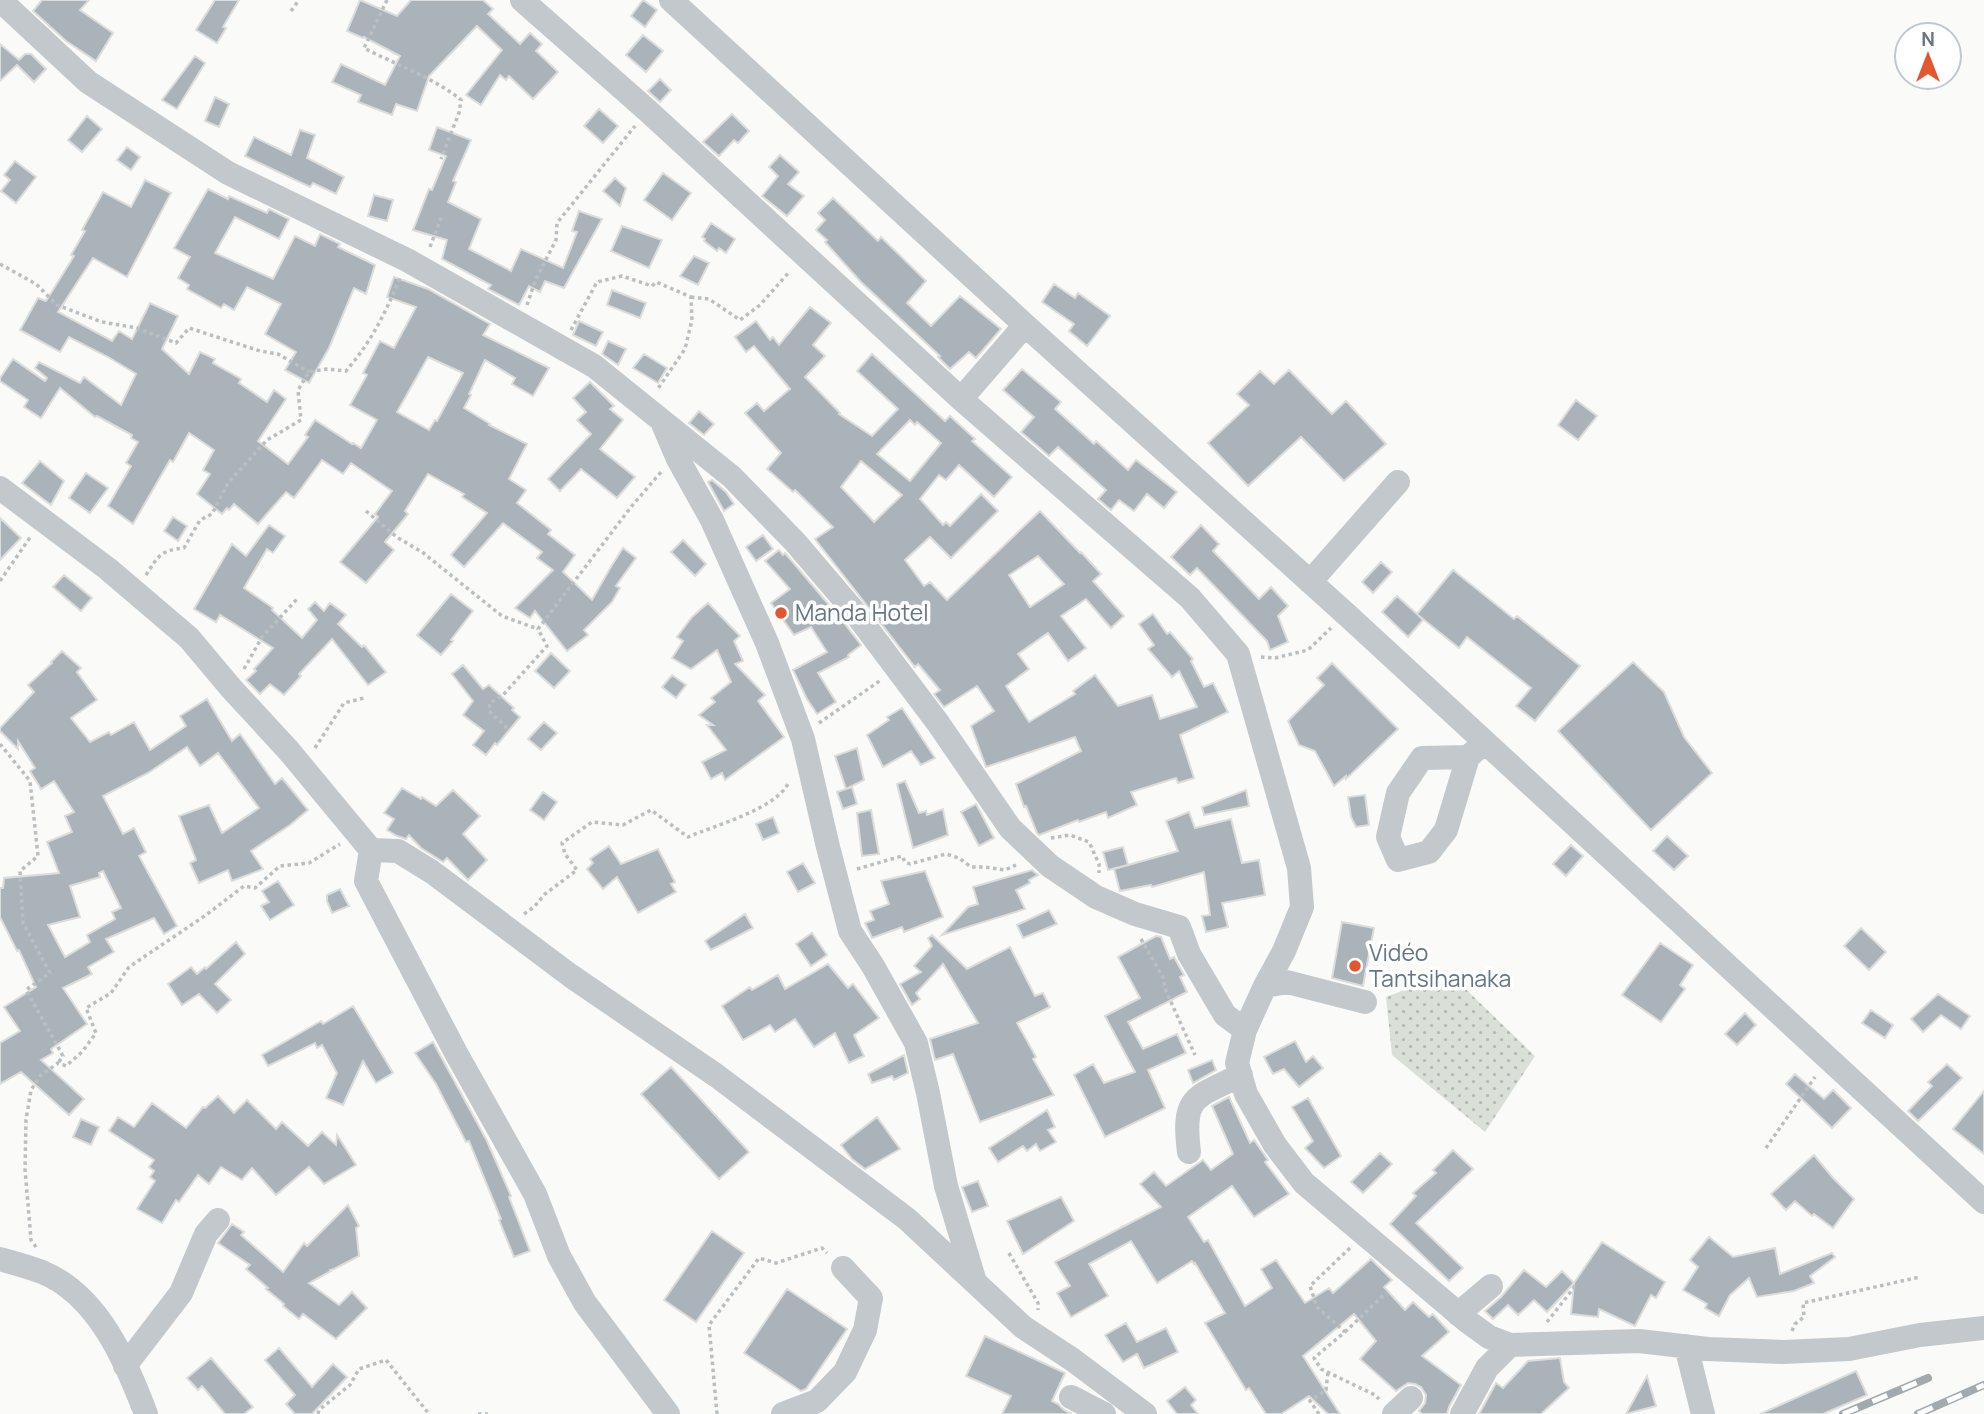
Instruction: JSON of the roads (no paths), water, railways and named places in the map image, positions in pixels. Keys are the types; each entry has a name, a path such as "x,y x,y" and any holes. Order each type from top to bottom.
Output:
{"street":[{"path":"1,0 88,82 228,173 414,264 594,366 732,477 794,542 853,610 945,732 1010,828 1050,866 1102,899 1129,912 1179,927 1189,954 1225,1016 1245,1030"},
{"path":"522,0 648,111 961,399 1190,598 1238,654 1299,868 1302,907 1284,951 1245,1030 1237,1063 1247,1094 1275,1145 1304,1184 1458,1314 1489,1337 1510,1345 1639,1341 1783,1353 1849,1349 1920,1335 1984,1328"},
{"path":"671,0 1025,325 1346,614 1476,750 1829,1058 1984,1202"},
{"path":"961,399 1025,325"},
{"path":"654,415 712,520 768,642 803,739 850,931 916,1043 946,1186 975,1283"},
{"path":"1310,582 1398,482"},
{"path":"0,488 108,569 189,638 303,767 364,842 398,851 432,872 570,975 717,1076 907,1219 1023,1327 1073,1360 1145,1414"},
{"path":"364,842 366,881 456,1053 535,1194 584,1303 668,1414"},
{"path":"1265,986 1287,982 1365,1002"},
{"path":"1189,1152 1186,1128 1188,1111 1198,1096 1241,1075"},
{"path":"125,1366 181,1293 206,1234 218,1220"},
{"path":"0,1259 43,1273 72,1290 103,1324 134,1382 146,1414"},
{"path":"783,1414 817,1401 845,1373 865,1330 871,1298 843,1268"},
{"path":"1458,1314 1491,1286"},
{"path":"1462,1414 1487,1368 1510,1345"},
{"path":"1686,1346 1703,1414"},
{"path":"1071,1397 1104,1414"}],"railway":[{"path":"1843,1414 1928,1378"},
{"path":"1918,1414 1984,1385"}],"place":[{"name":"Manda Hotel","path":"781,613"},
{"name":"Vidéo Tantsihanaka","path":"1355,966"}]}
